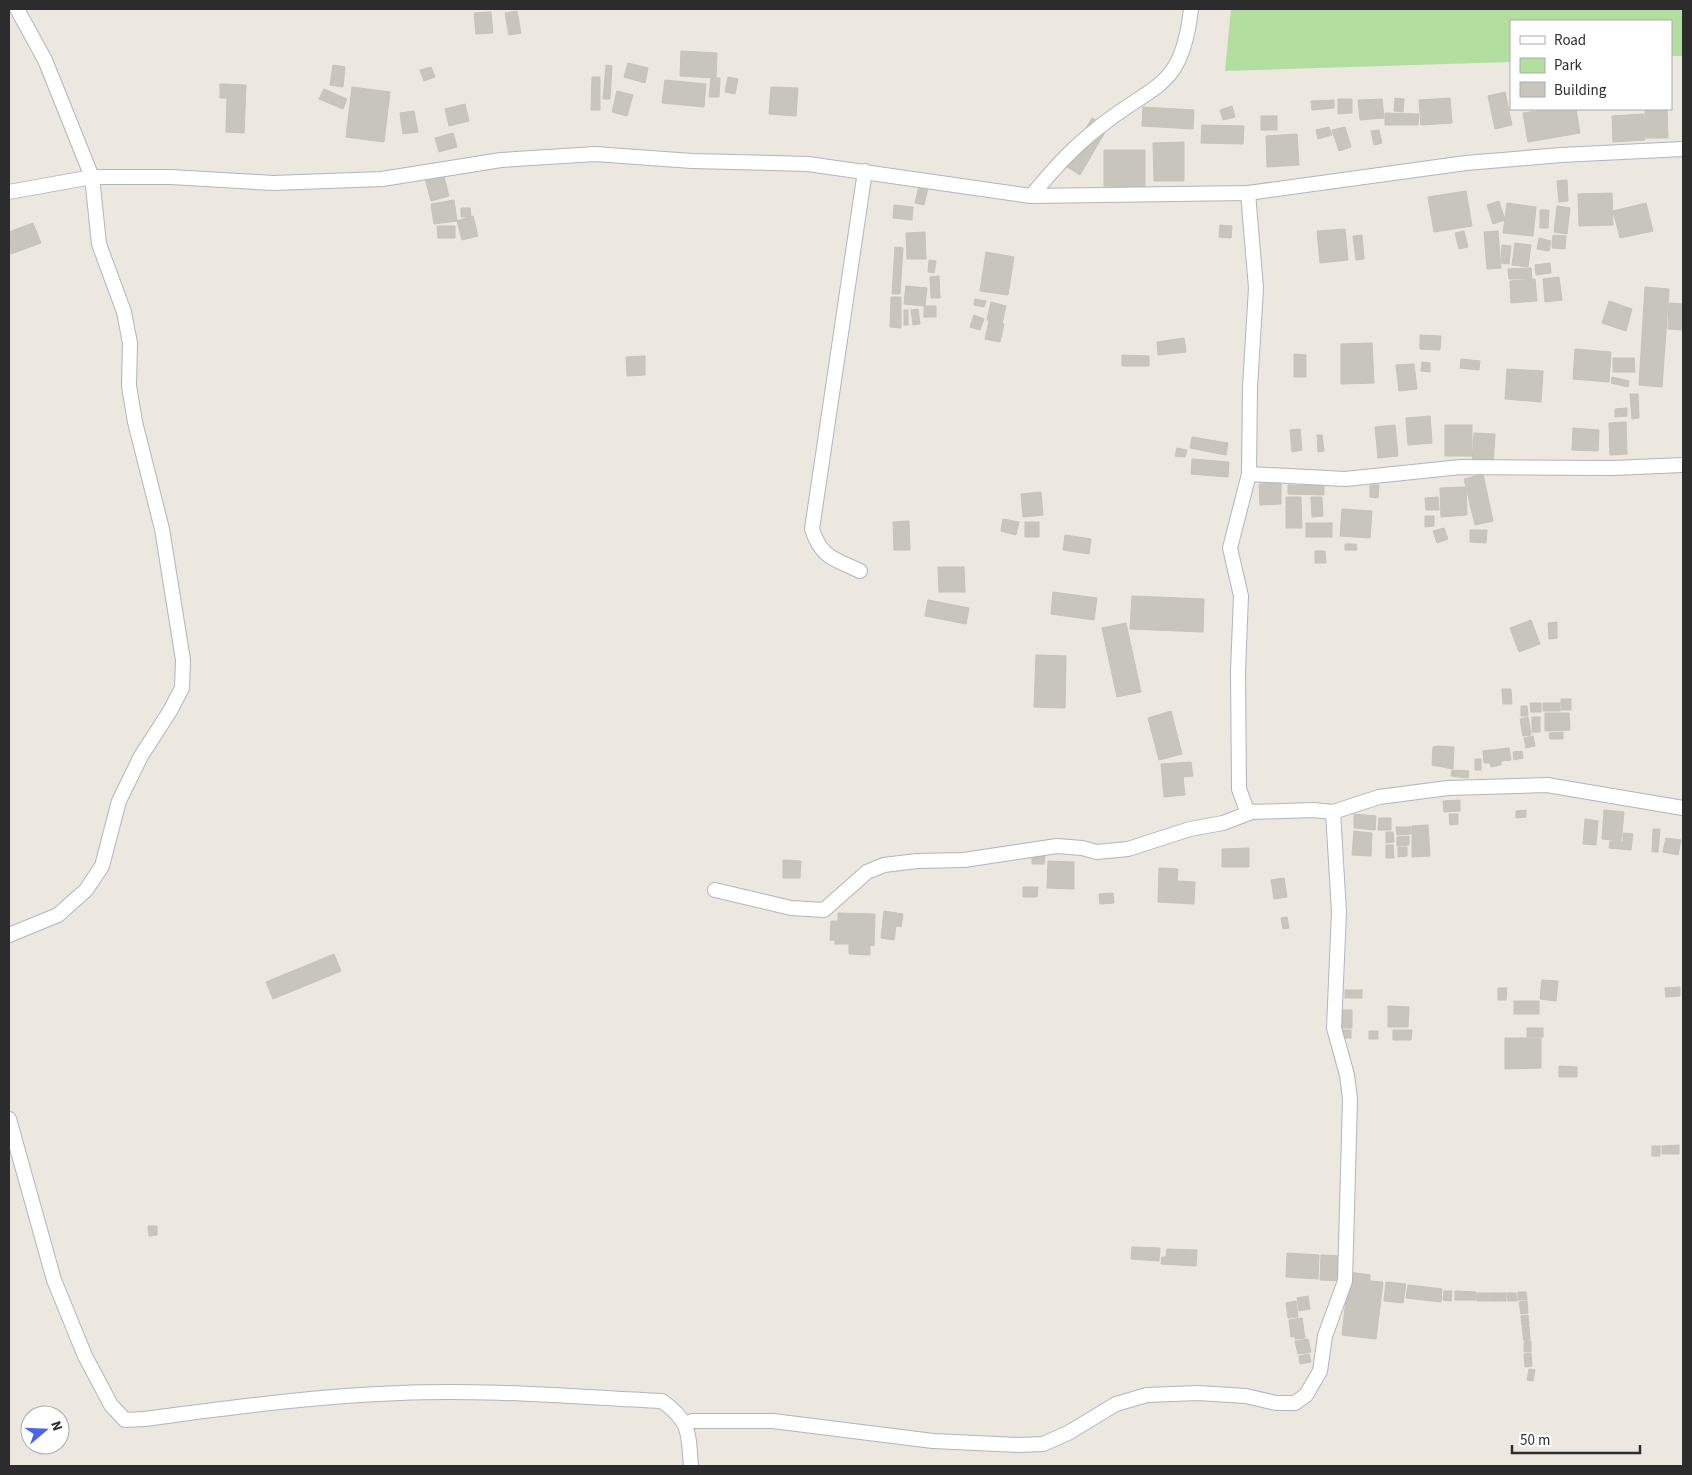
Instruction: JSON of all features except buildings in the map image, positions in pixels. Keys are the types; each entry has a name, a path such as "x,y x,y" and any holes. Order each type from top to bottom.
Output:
{"street":[{"path":"9,936 58,915 86,890 102,866 119,801 140,756 170,711 182,688 182,660 162,529 134,422 129,386 130,342 124,312 99,244 92,177 45,60 17,9"},
{"path":"1031,196 1067,154 1099,126 1168,78 1183,52 1188,37 1191,9"},
{"path":"9,192 92,177 171,177 273,183 382,179 501,160 595,154 692,161 808,164 1031,196 1248,193 1466,163 1561,155 1683,149"},
{"path":"860,570 829,556 817,545 812,529 865,171"},
{"path":"1248,193 1256,288 1249,474 1230,548 1241,596 1238,671 1239,789 1242,802 1252,812"},
{"path":"1249,474 1345,480 1461,467 1613,468 1683,465"},
{"path":"715,890 791,908 824,910 867,872 884,865 917,861 964,860 1057,846 1082,848 1097,852 1128,849 1190,828 1223,822 1252,812 1313,810 1333,812 1380,797 1448,788 1547,784 1683,808"},
{"path":"692,1421 773,1421 923,1440 1020,1445 1043,1444 1068,1433 1116,1404 1147,1395 1198,1393 1246,1396 1276,1403 1295,1403 1306,1395 1320,1371 1326,1336 1346,1281 1350,1099 1347,1075 1334,1028 1339,912 1333,812"},
{"path":"9,1119 54,1280 85,1356 110,1405 125,1420 291,1400 401,1393 489,1394 662,1401 679,1413 688,1431 691,1466"}],"green space":[{"path":"1231,9 1683,9 1683,56 1672,56 1672,20 1510,20 1510,62 1225,71"}]}
